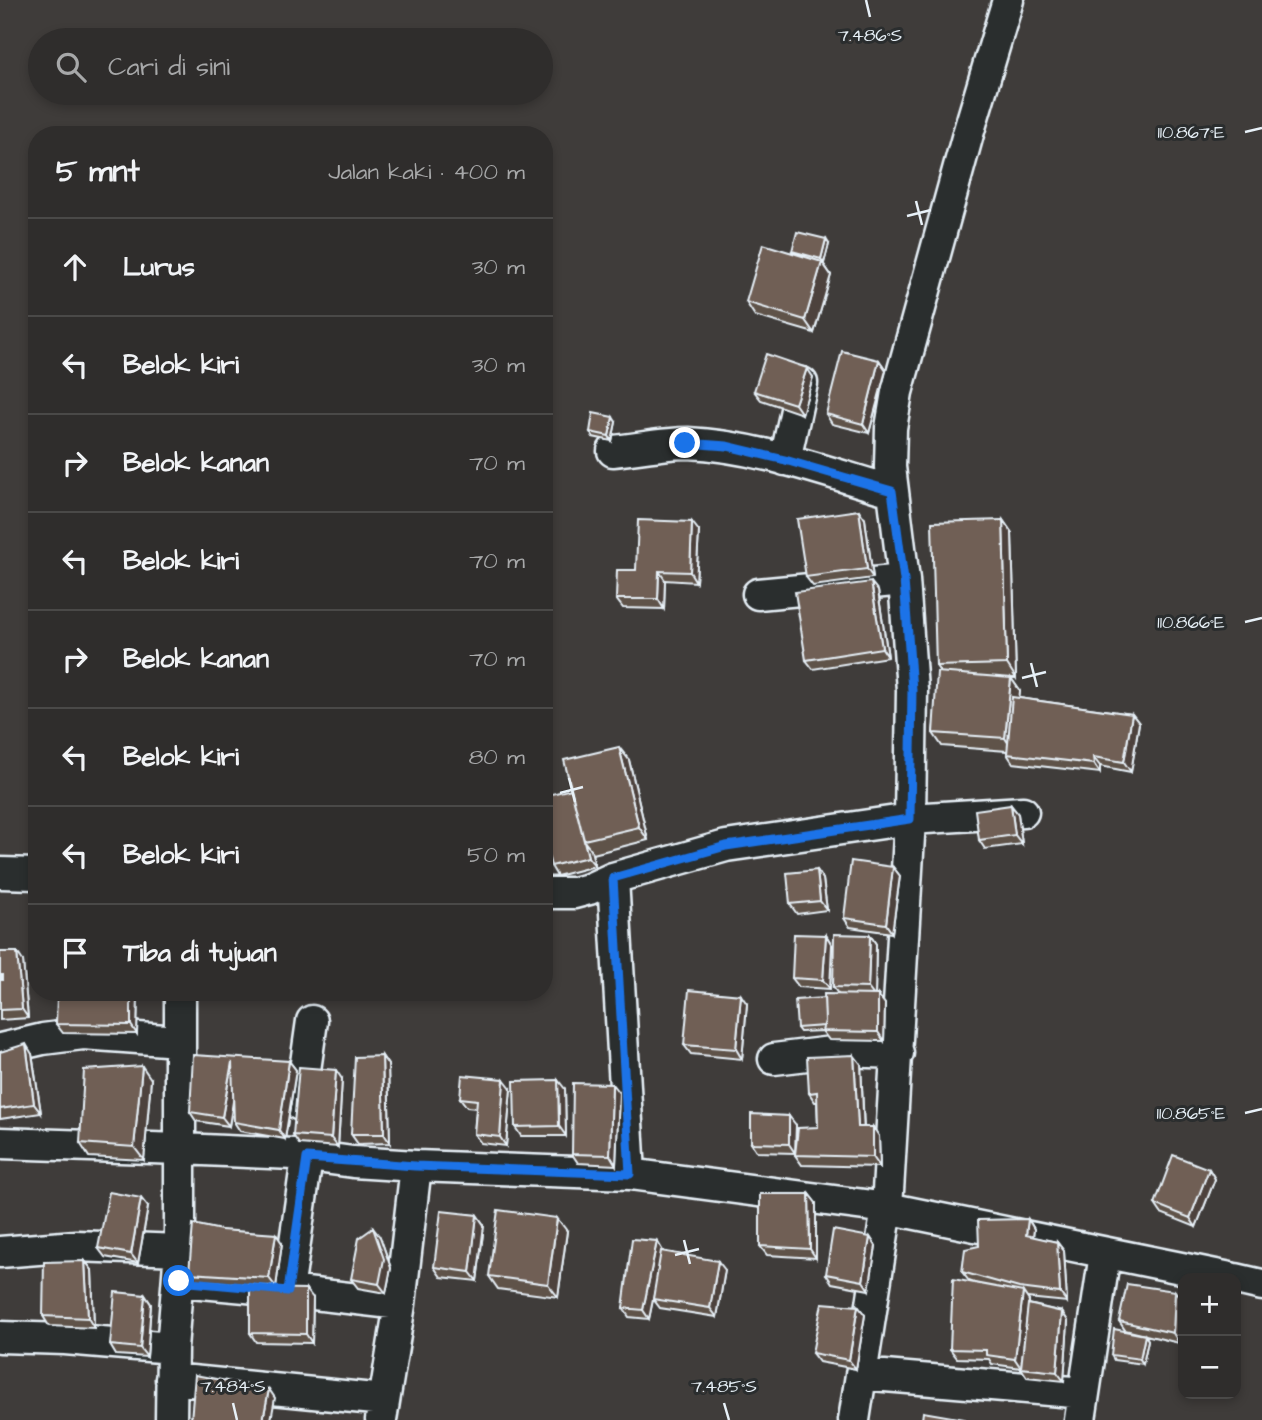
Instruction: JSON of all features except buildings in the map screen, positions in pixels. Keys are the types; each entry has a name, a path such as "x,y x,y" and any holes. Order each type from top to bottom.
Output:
{"street":[{"path":"854,1420 887,1208 910,819 912,690 904,580 892,491 890,445 897,392 1008,0"},
{"path":"785,460 802,383"},
{"path":"613,451 685,443 727,446 892,491"},
{"path":"758,594 904,580"},
{"path":"553,893 574,893 589,889 613,878 726,846 910,819 1023,812"},
{"path":"0,873 28,874"},
{"path":"613,878 630,1174"},
{"path":"171,1420 172,1348 180,1250 180,1001"},
{"path":"288,1291 312,1021"},
{"path":"0,1049 43,1039 83,1034 179,1041"},
{"path":"774,1059 841,1051 898,1053"},
{"path":"352,1132 353,1162"},
{"path":"0,1143 181,1149 415,1166 630,1174 887,1208 1204,1273"},
{"path":"171,1379 382,1410 400,1304 415,1166"},
{"path":"0,1252 76,1246 180,1250"},
{"path":"861,1374 1082,1406 1105,1254"},
{"path":"1241,1280 1262,1284"},
{"path":"179,1281 400,1304"},
{"path":"0,1338 65,1339 172,1348"}],"route":[{"path":"179,1281 288,1291 307,1158 415,1166 630,1174 613,878 726,846 910,819 912,690 904,580 892,491 727,446 685,443"}]}
